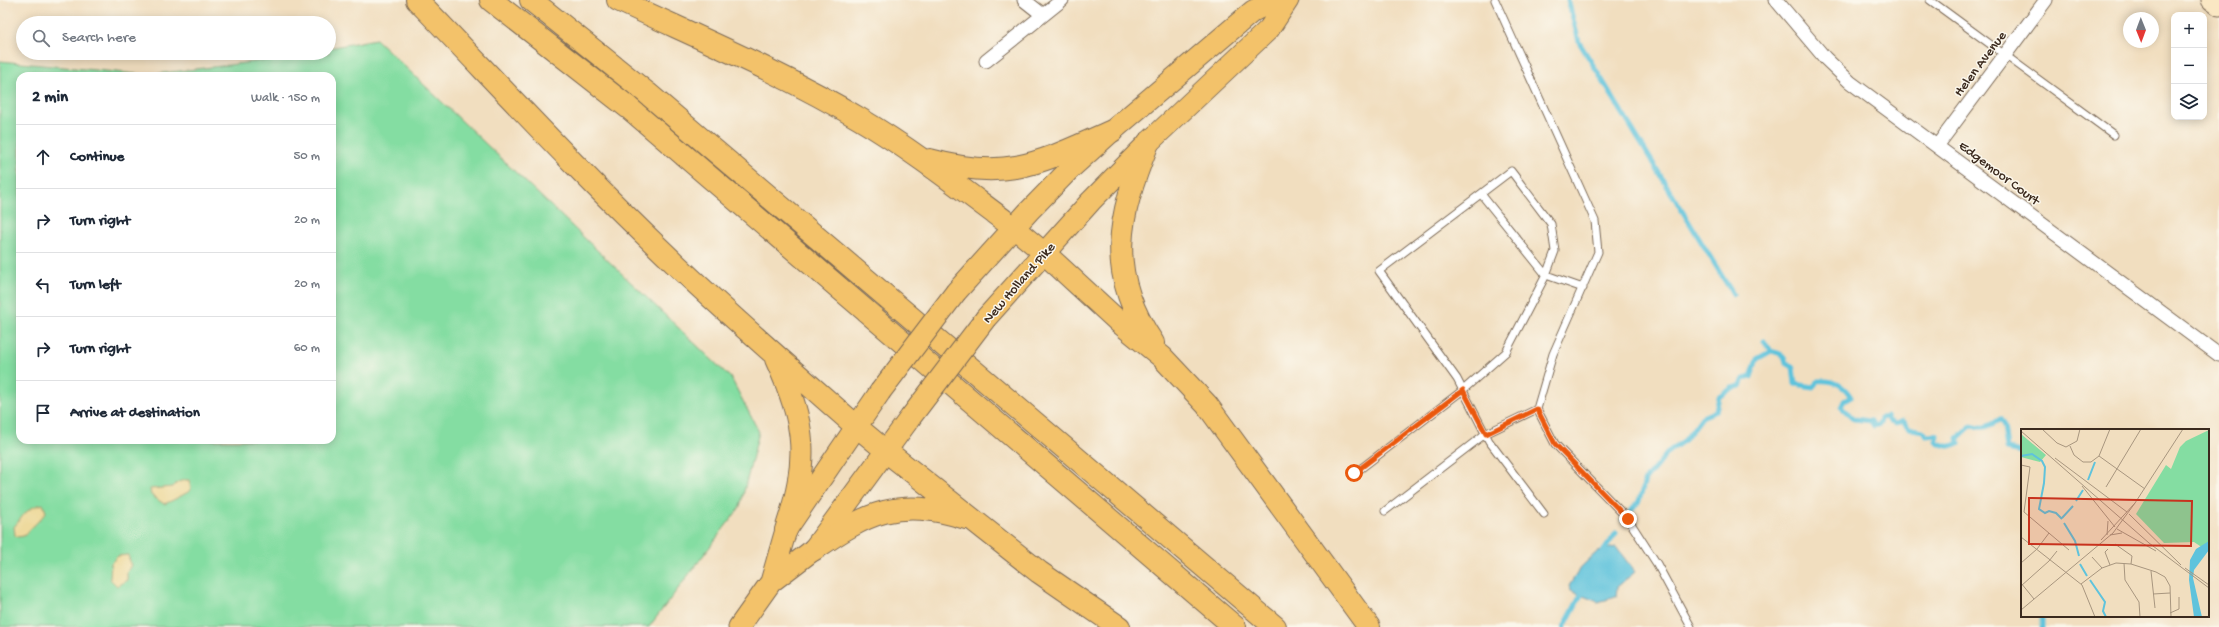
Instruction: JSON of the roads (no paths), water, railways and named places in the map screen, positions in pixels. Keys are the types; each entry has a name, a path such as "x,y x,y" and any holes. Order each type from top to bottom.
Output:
{"highway":[{"path":"417,0 602,193 664,253 773,353 856,426"},
{"path":"491,0 629,108 1235,627"},
{"path":"531,0 647,93 1274,627"},
{"path":"618,0 816,94 865,122 919,157 1014,227"},
{"path":"919,157 966,169 982,170 1015,168 1045,161 1112,131"},
{"path":"1148,143 1132,181 1124,209 1121,230 1121,264 1130,299 1137,317 1162,357"},
{"path":"1043,252 1119,322 1162,357 1225,428 1369,627"},
{"path":"773,353 792,397 801,438 799,485 786,530"},
{"path":"886,451 1056,585 1119,627"},
{"path":"813,550 859,520 883,512 923,509 951,514 974,521"}],"main road":[{"name":"New Holland Pike","path":"771,582 786,530 880,392 956,292 1014,227 1112,131 1252,11 1275,0"},
{"name":"New Holland Pike","path":"739,627 771,582 813,550 986,318 1043,252 1148,143 1269,29 1288,0"},
{"path":"1014,227 1043,252"},
{"path":"856,426 886,451"}],"street":[{"path":"1024,0 1044,15"},
{"path":"986,61 1062,0"},
{"name":"Edgemoor Court","path":"1776,0 1838,71 2219,355"},
{"name":"Helen Avenue","path":"1937,146 2046,0"},
{"path":"2211,0 2219,6"}],"lane":[{"path":"1495,0 1595,221 1598,252 1553,354 1537,409 1555,444 1628,519 1657,564 1691,627"},
{"path":"1930,0 2114,135"},
{"path":"1354,473 1463,390 1506,352 1546,275 1554,251 1551,224 1511,171 1380,270 1457,379 1463,390 1486,434 1544,514"},
{"path":"1481,194 1546,275 1583,288"},
{"path":"1385,511 1486,434 1537,409"}],"water":[{"path":"1616,547 1635,572 1617,587 1616,597 1598,602 1571,591 1569,586 1581,567 1598,551"}],"waterway":[{"path":"1568,0 1579,42 1733,294"},
{"path":"1764,341 1771,351 1781,354 1786,363 1793,367 1795,384 1813,387 1818,381 1828,381 1833,382 1845,389 1851,397 1844,401 1841,407 1854,419 1871,421 1874,426 1880,424 1881,418 1887,417 1890,422 1896,424 1902,421 1909,428 1923,431 1926,436 1937,435 1936,441 1945,446 1952,446 1959,443 1958,438 1972,425 1983,427 1993,424 2000,419 2004,426 2007,449 2021,452"},
{"path":"1623,520 1639,501 1645,480 1669,451 1685,440 1702,417 1716,411 1719,397 1732,388 1740,386 1744,379 1751,377 1757,359 1771,351"},
{"path":"1601,555 1616,533"},
{"path":"1564,627 1584,589"},
{"path":"2042,617 2042,627"}]}
